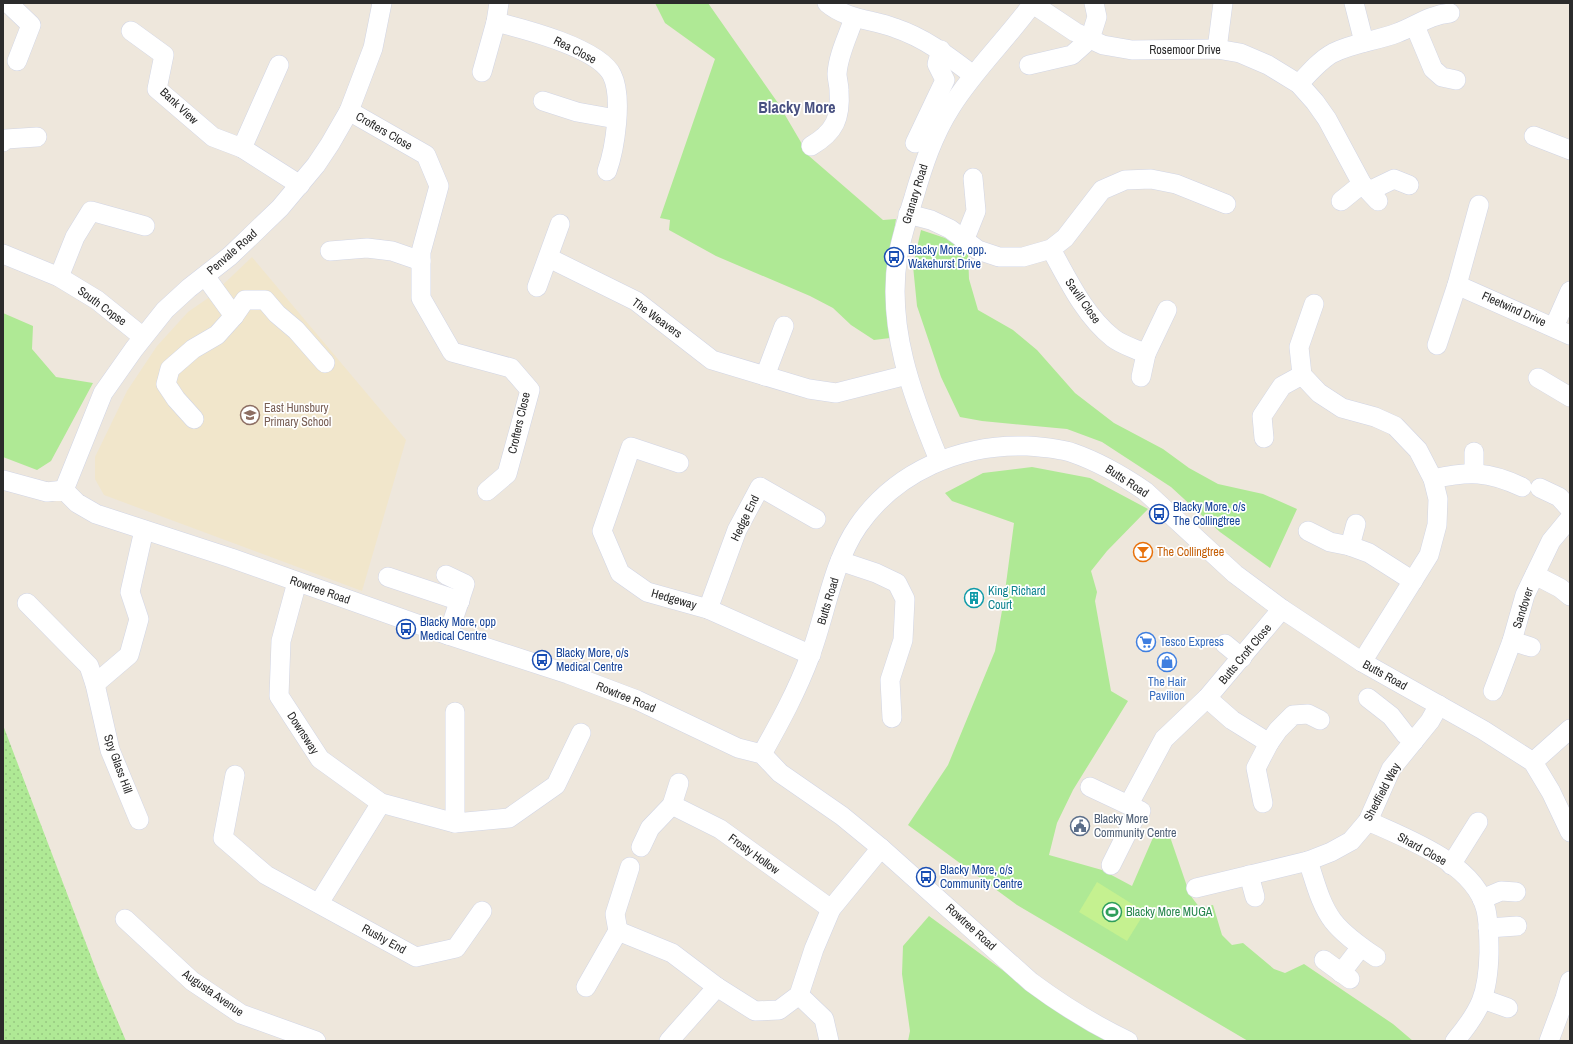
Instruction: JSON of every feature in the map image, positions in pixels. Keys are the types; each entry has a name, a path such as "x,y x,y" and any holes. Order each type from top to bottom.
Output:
{"street":[{"path":"5,3 9,4 31,26 16,61"},
{"name":"Penvale Road","path":"64,490 103,393 143,336 165,310 230,256 280,208 300,185 330,144 349,111 373,48 382,3"},
{"path":"482,72 496,22 499,3"},
{"path":"827,3 833,8 854,18 894,27 916,36 941,50 973,75"},
{"name":"Rosemoor Drive","path":"1033,3 1075,32 1103,45 1132,50 1217,49 1247,56 1268,65 1298,84 1315,102 1327,119 1370,192"},
{"name":"Granary Road","path":"940,460 907,375 897,327 895,292 898,255 908,214 922,168 935,135 950,108 973,75 1007,37 1033,3"},
{"path":"1029,65 1072,55 1090,39 1097,17 1094,3"},
{"path":"1217,49 1223,3"},
{"path":"1354,3 1364,42"},
{"path":"1298,84 1316,66 1332,54 1415,26 1440,10"},
{"path":"811,146 826,137 834,126 838,108 837,74 841,56 854,18"},
{"name":"Rea Close","path":"496,22 539,33 597,60 612,74 617,88 615,127 613,155 607,171"},
{"path":"1415,26 1433,69 1442,78 1456,80"},
{"name":"Bank View","path":"131,31 164,56 157,89 213,137 242,148 300,185"},
{"path":"915,143 945,80 936,64 941,50"},
{"path":"242,148 279,66"},
{"path":"543,101 577,112 615,127"},
{"name":"Crofters Close","path":"349,111 426,155 439,186 421,252 421,298 452,352 511,368 530,390 507,474 487,491"},
{"path":"1534,136 1570,150"},
{"path":"3,142 6,139 37,137"},
{"path":"964,241 976,211 973,178"},
{"path":"908,214 930,220 943,226 978,250 999,257 1023,257 1051,249 1065,238 1102,190 1126,180 1151,179 1176,184 1226,204"},
{"path":"1341,201 1370,192 1394,179 1409,185"},
{"path":"1437,345 1457,285 1479,205"},
{"path":"59,277 75,237 91,211 146,226"},
{"path":"537,287 549,258 560,224"},
{"path":"330,252 367,248 392,252 421,261"},
{"name":"Savill Close","path":"1051,249 1064,273 1095,321 1114,339 1146,354"},
{"name":"South Copse","path":"3,254 59,277 97,300 143,336"},
{"name":"The Weavers","path":"549,258 636,301 712,360 810,389 836,393 907,375"},
{"path":"205,276 234,316"},
{"name":"Fleetwind Drive","path":"1457,285 1562,331"},
{"path":"1562,331 1570,291"},
{"path":"194,419 176,399 166,384 170,369 193,349 217,334 234,316 245,300 265,300 277,314 296,330 325,363"},
{"path":"1314,304 1298,347 1302,375 1319,394 1342,408 1375,417 1395,426 1418,450 1433,479 1438,498 1437,525 1429,555 1362,662"},
{"path":"1141,376 1146,354 1167,310"},
{"path":"765,376 784,326"},
{"path":"1264,438 1262,416 1282,386 1302,375"},
{"path":"1538,378 1570,397"},
{"name":"Butts Road","path":"762,754 795,694 811,655 840,560 858,526 880,500 905,480 940,460 971,450 1006,446 1044,447 1072,453 1103,465 1145,491 1235,574 1282,610 1362,662 1483,730 1533,762 1551,792 1570,832"},
{"name":"Hedgeway","path":"679,463 631,447 602,530 620,573 647,592 708,609 811,655"},
{"path":"1474,452 1482,474"},
{"path":"1433,479 1458,473 1482,474 1531,488 1564,503"},
{"path":"3,480 47,492 64,490"},
{"name":"Hedge End","path":"708,609 737,530 760,487 816,519"},
{"name":"Rowtree Road","path":"64,490 77,503 96,514 448,635 568,674 637,700 738,748 762,754 780,773 842,816 881,848 1031,982 1052,998 1102,1028 1128,1041"},
{"name":"Sandover","path":"1493,691 1512,641 1525,595 1552,541 1570,518"},
{"path":"1350,546 1356,524"},
{"path":"95,684 129,655 139,619 130,592 144,530"},
{"path":"1308,531 1330,542 1350,546 1369,553 1413,580"},
{"path":"840,560 876,573 897,583 905,600 903,640 890,680 892,718"},
{"path":"446,575 466,584 448,635"},
{"name":"Sandover","path":"1535,575 1560,588 1570,596"},
{"path":"388,578 460,601"},
{"name":"Downsway","path":"297,582 281,641 279,696 320,759 381,804 454,823 509,818 556,785 581,733"},
{"name":"Spy Glass Hill","path":"27,603 89,666 95,684 110,750 139,820"},
{"name":"Butts Croft Close","path":"1111,865 1135,817 1130,805 1164,739 1207,698 1282,610"},
{"name":"Sandover","path":"1512,641 1531,647"},
{"path":"1224,644 1242,658"},
{"path":"1207,698 1232,720 1273,736"},
{"path":"1368,698 1391,716 1405,734 1414,742"},
{"name":"Shedfield Way","path":"1196,888 1308,861 1331,852 1351,841 1368,821 1391,769 1430,722 1439,705"},
{"path":"454,712 454,823"},
{"path":"1263,803 1256,768 1273,736 1293,715 1308,714 1320,720"},
{"path":"1533,762 1570,729"},
{"name":"Rushy End","path":"235,775 224,838 266,875 416,957 456,948 482,911"},
{"path":"641,847 650,828 665,812 679,784"},
{"path":"1090,787 1130,805"},
{"path":"319,903 381,804"},
{"name":"Frosty Hollow","path":"665,812 720,829 831,909"},
{"name":"Shard Close","path":"1368,821 1439,855 1464,876 1482,898 1486,911 1488,928 1489,968 1483,999 1474,1018 1455,1041"},
{"path":"1451,865 1478,822"},
{"path":"616,922 672,953 717,987 755,1011 779,1010 799,995 814,949 831,909 881,848"},
{"path":"1308,861 1322,900 1333,921 1368,952 1346,972 1324,960"},
{"path":"586,987 616,922 630,867"},
{"path":"1250,875 1255,897"},
{"path":"1482,898 1501,891 1516,892"},
{"name":"Augusta Avenue","path":"125,919 192,981 241,1014 316,1041"},
{"path":"1488,928 1517,926"},
{"path":"1549,1041 1570,981"},
{"path":"668,1041 717,987"},
{"path":"799,995 824,1019 829,1041"},
{"path":"1483,999 1508,1008"}],"shaded area":[{"name":"East Hunsbury Primary School","path":"252,257 406,440 362,591 104,495 95,479 95,457 127,391 157,346 188,312 211,296"}],"green space":[{"path":"655,3 708,3 778,103 809,156 883,220 896,219 886,280 890,338 874,340 851,325 833,308 810,296 716,256 669,230 670,220 660,218 715,59 665,23"},
{"path":"921,230 945,238 968,253 969,279 978,310 1013,330 1037,350 1075,393 1114,423 1163,449 1189,468 1218,484 1263,494 1297,509 1270,568 1220,532 1171,487 1102,442 1067,429 982,421 960,417 941,377 917,306 913,266"},
{"path":"3,313 33,326 32,349 56,377 93,383 51,461 37,470 3,457"},
{"path":"1032,467 1090,478 1148,509 1107,551 1091,571 1097,592 1095,601 1111,691 1128,701 1073,790 1057,823 1049,855 1102,870 1132,886 1155,833 1168,831 1190,895 1200,908 1213,905 1222,935 1232,945 1243,943 1274,969 1285,973 1304,964 1393,1024 1413,1041 1248,1041 1017,905 908,825 948,765 995,651 1004,599 1014,523 952,501 945,493 983,473"},
{"path":"3,725 98,975 126,1041 3,1041"},
{"name":"Blacky More MUGA","path":"1097,882 1145,912 1127,941 1079,912"},
{"path":"929,916 1058,1011 1113,1041 908,1041 910,1031 902,974 903,946"}],"place":[{"name":"Blacky More, opp. Wakehurst Drive","path":"894,257"},
{"name":"East Hunsbury Primary School","path":"250,415"},
{"name":"Blacky More, o/s The Collingtree","path":"1159,514"},
{"name":"The Collingtree","path":"1143,552"},
{"name":"King Richard Court","path":"974,598"},
{"name":"Blacky More, opp Medical Centre","path":"406,629"},
{"name":"Tesco Express","path":"1146,642"},
{"name":"Blacky More, o/s Medical Centre","path":"542,660"},
{"name":"The Hair Pavilion","path":"1167,662"},
{"name":"Blacky More Community Centre","path":"1080,826"},
{"name":"Blacky More, o/s Community Centre","path":"926,877"},
{"name":"Blacky More MUGA","path":"1112,912"}],"district":[{"name":"Blacky More","path":"797,107"}]}
